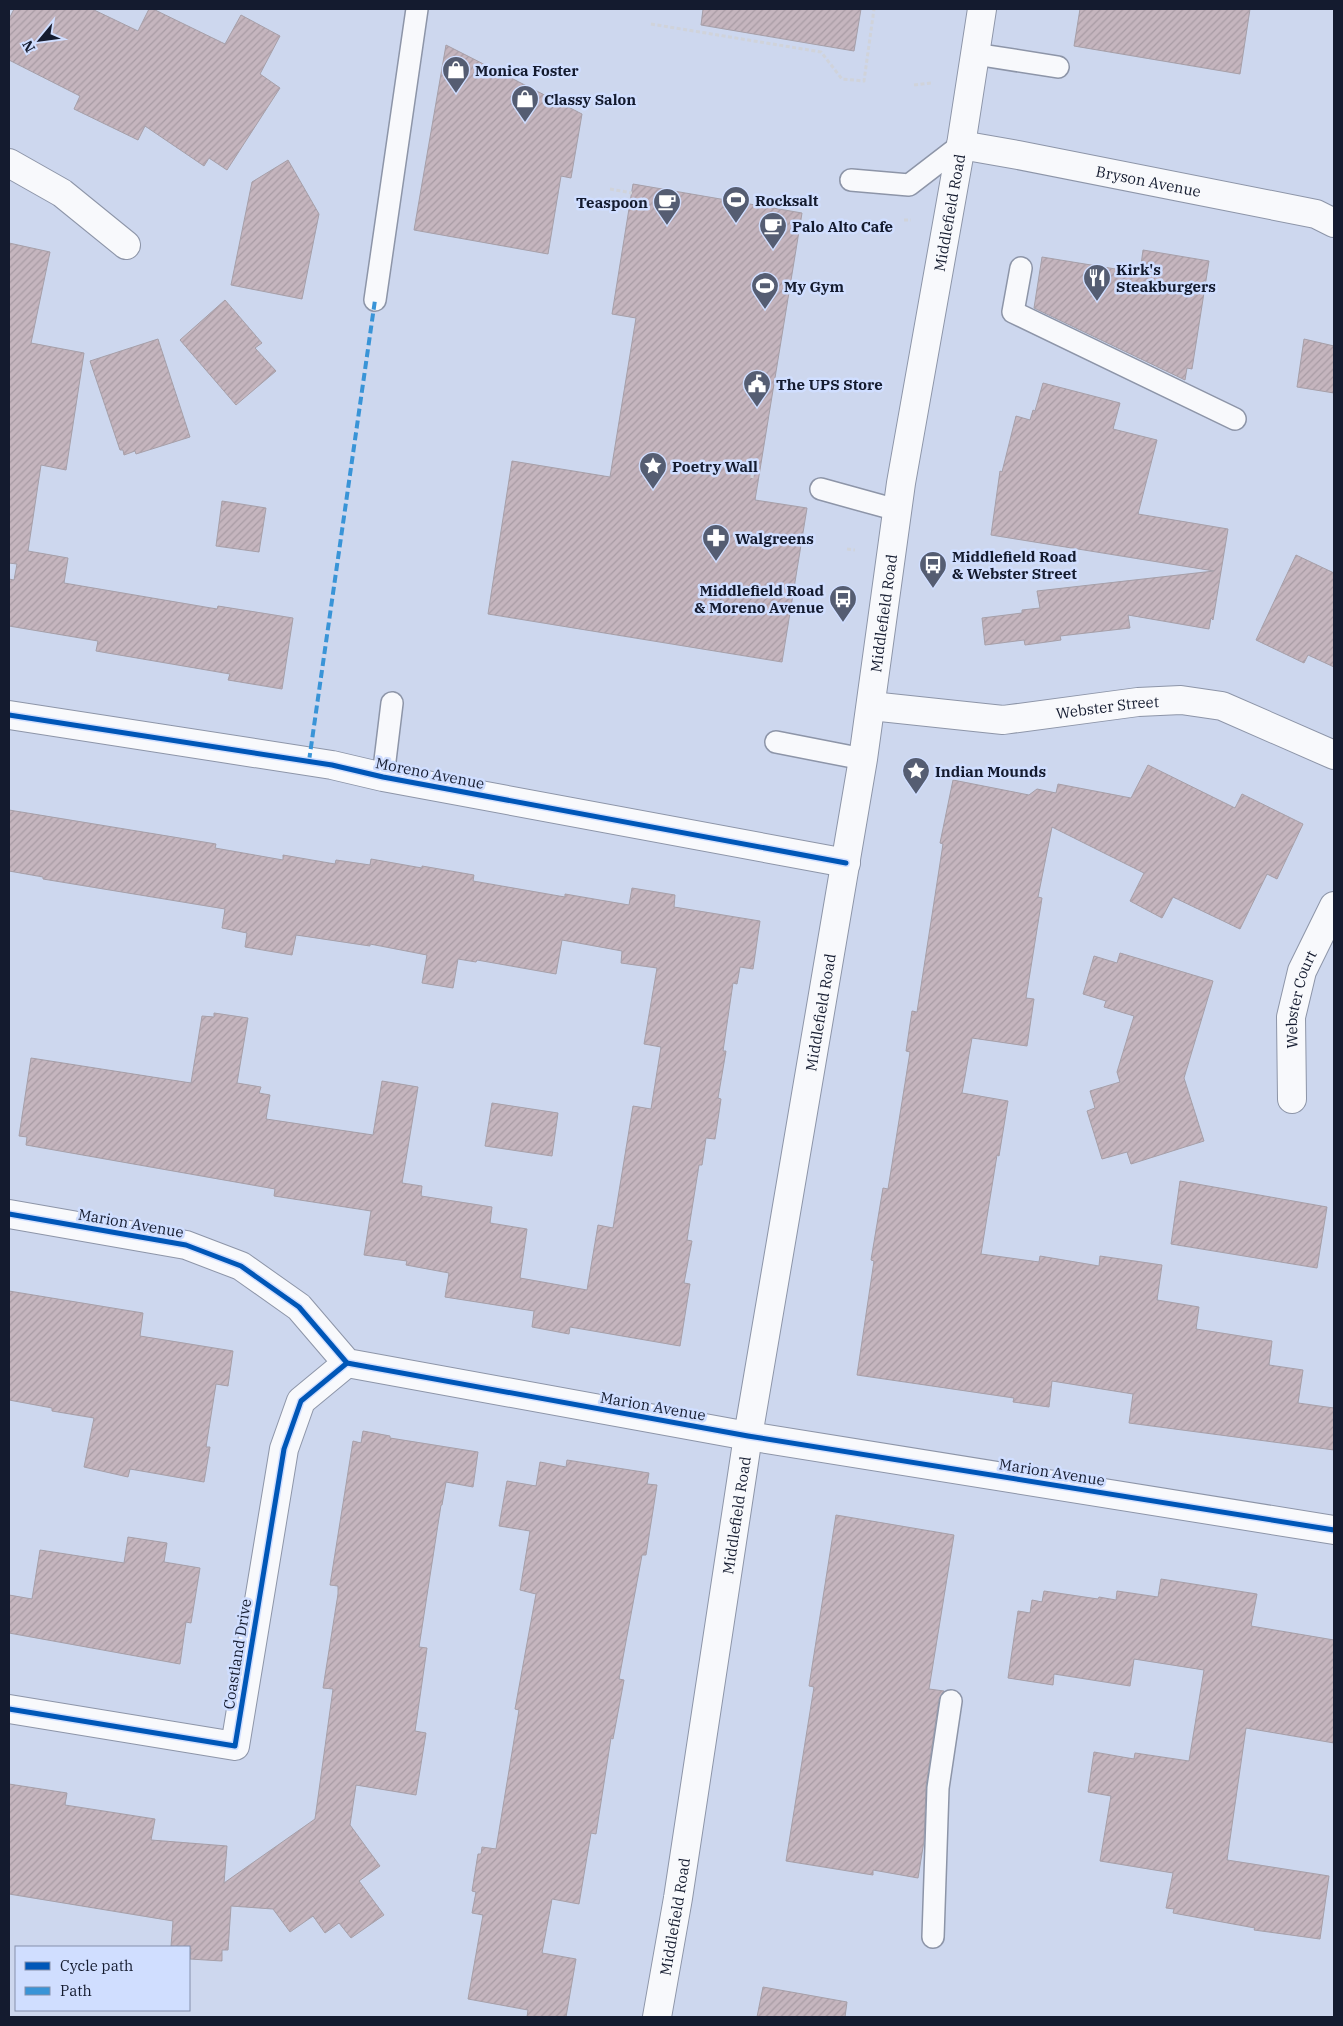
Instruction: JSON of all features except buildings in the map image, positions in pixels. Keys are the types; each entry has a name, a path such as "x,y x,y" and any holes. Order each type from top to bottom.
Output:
{"street":[{"name":"Middlefield Road","path":"657,2017 678,1898 748,1436 846,863 871,706 898,510 961,146 982,9"},
{"name":"Bryson Avenue","path":"961,146 1018,155 1316,214 1334,223"},
{"path":"9,163 62,193 126,245"},
{"name":"Webster Street","path":"871,706 1003,720 1138,702 1181,700 1222,706 1334,755"},
{"name":"Moreno Avenue","path":"9,714 325,764 383,777 846,863"},
{"name":"Webster Court","path":"1292,1099 1291,1017 1302,971 1334,906"},
{"name":"Marion Avenue","path":"9,1214 186,1245 240,1266 299,1307 347,1363 748,1436 1334,1530"},
{"name":"Coastland Drive","path":"9,1709 235,1746 284,1448 301,1401 347,1363"}],"lane":[{"path":"375,300 418,9"},
{"path":"975,54 1058,66"},
{"path":"851,180 909,185 961,146"},
{"path":"1021,268 1013,312 1235,419"},
{"path":"821,489 898,510"},
{"path":"383,777 392,703"},
{"path":"776,742 863,759"},
{"path":"933,1937 938,1788 951,1701"}],"path":[{"path":"651,24 821,52 842,79 864,81 874,9"},
{"path":"914,85 931,83"},
{"path":"610,189 632,193"},
{"path":"904,220 911,220"},
{"path":"752,478 753,469"},
{"path":"847,549 855,550"},
{"path":"939,563 946,565"}],"marked path":[{"path":"309,761 375,300"}],"cycle path":[{"path":"9,715 332,765 383,777 846,863"},
{"path":"9,1214 186,1245 241,1266 299,1307 347,1363 748,1436 1334,1530"},
{"path":"9,1709 235,1746 284,1449 301,1401 347,1363"}],"place":[{"name":"Monica Foster","path":"456,94"},
{"name":"Classy Salon","path":"525,123"},
{"name":"Rocksalt","path":"736,224"},
{"name":"Teaspoon","path":"667,226"},
{"name":"Palo Alto Cafe","path":"773,250"},
{"name":"Kirk's Steakburgers","path":"1097,302"},
{"name":"My Gym","path":"765,310"},
{"name":"The UPS Store","path":"757,408"},
{"name":"Poetry Wall","path":"653,490"},
{"name":"Walgreens","path":"716,562"},
{"name":"Middlefield Road & Webster Street","path":"933,589"},
{"name":"Middlefield Road & Moreno Avenue","path":"843,623"},
{"name":"Indian Mounds","path":"916,795"}]}
